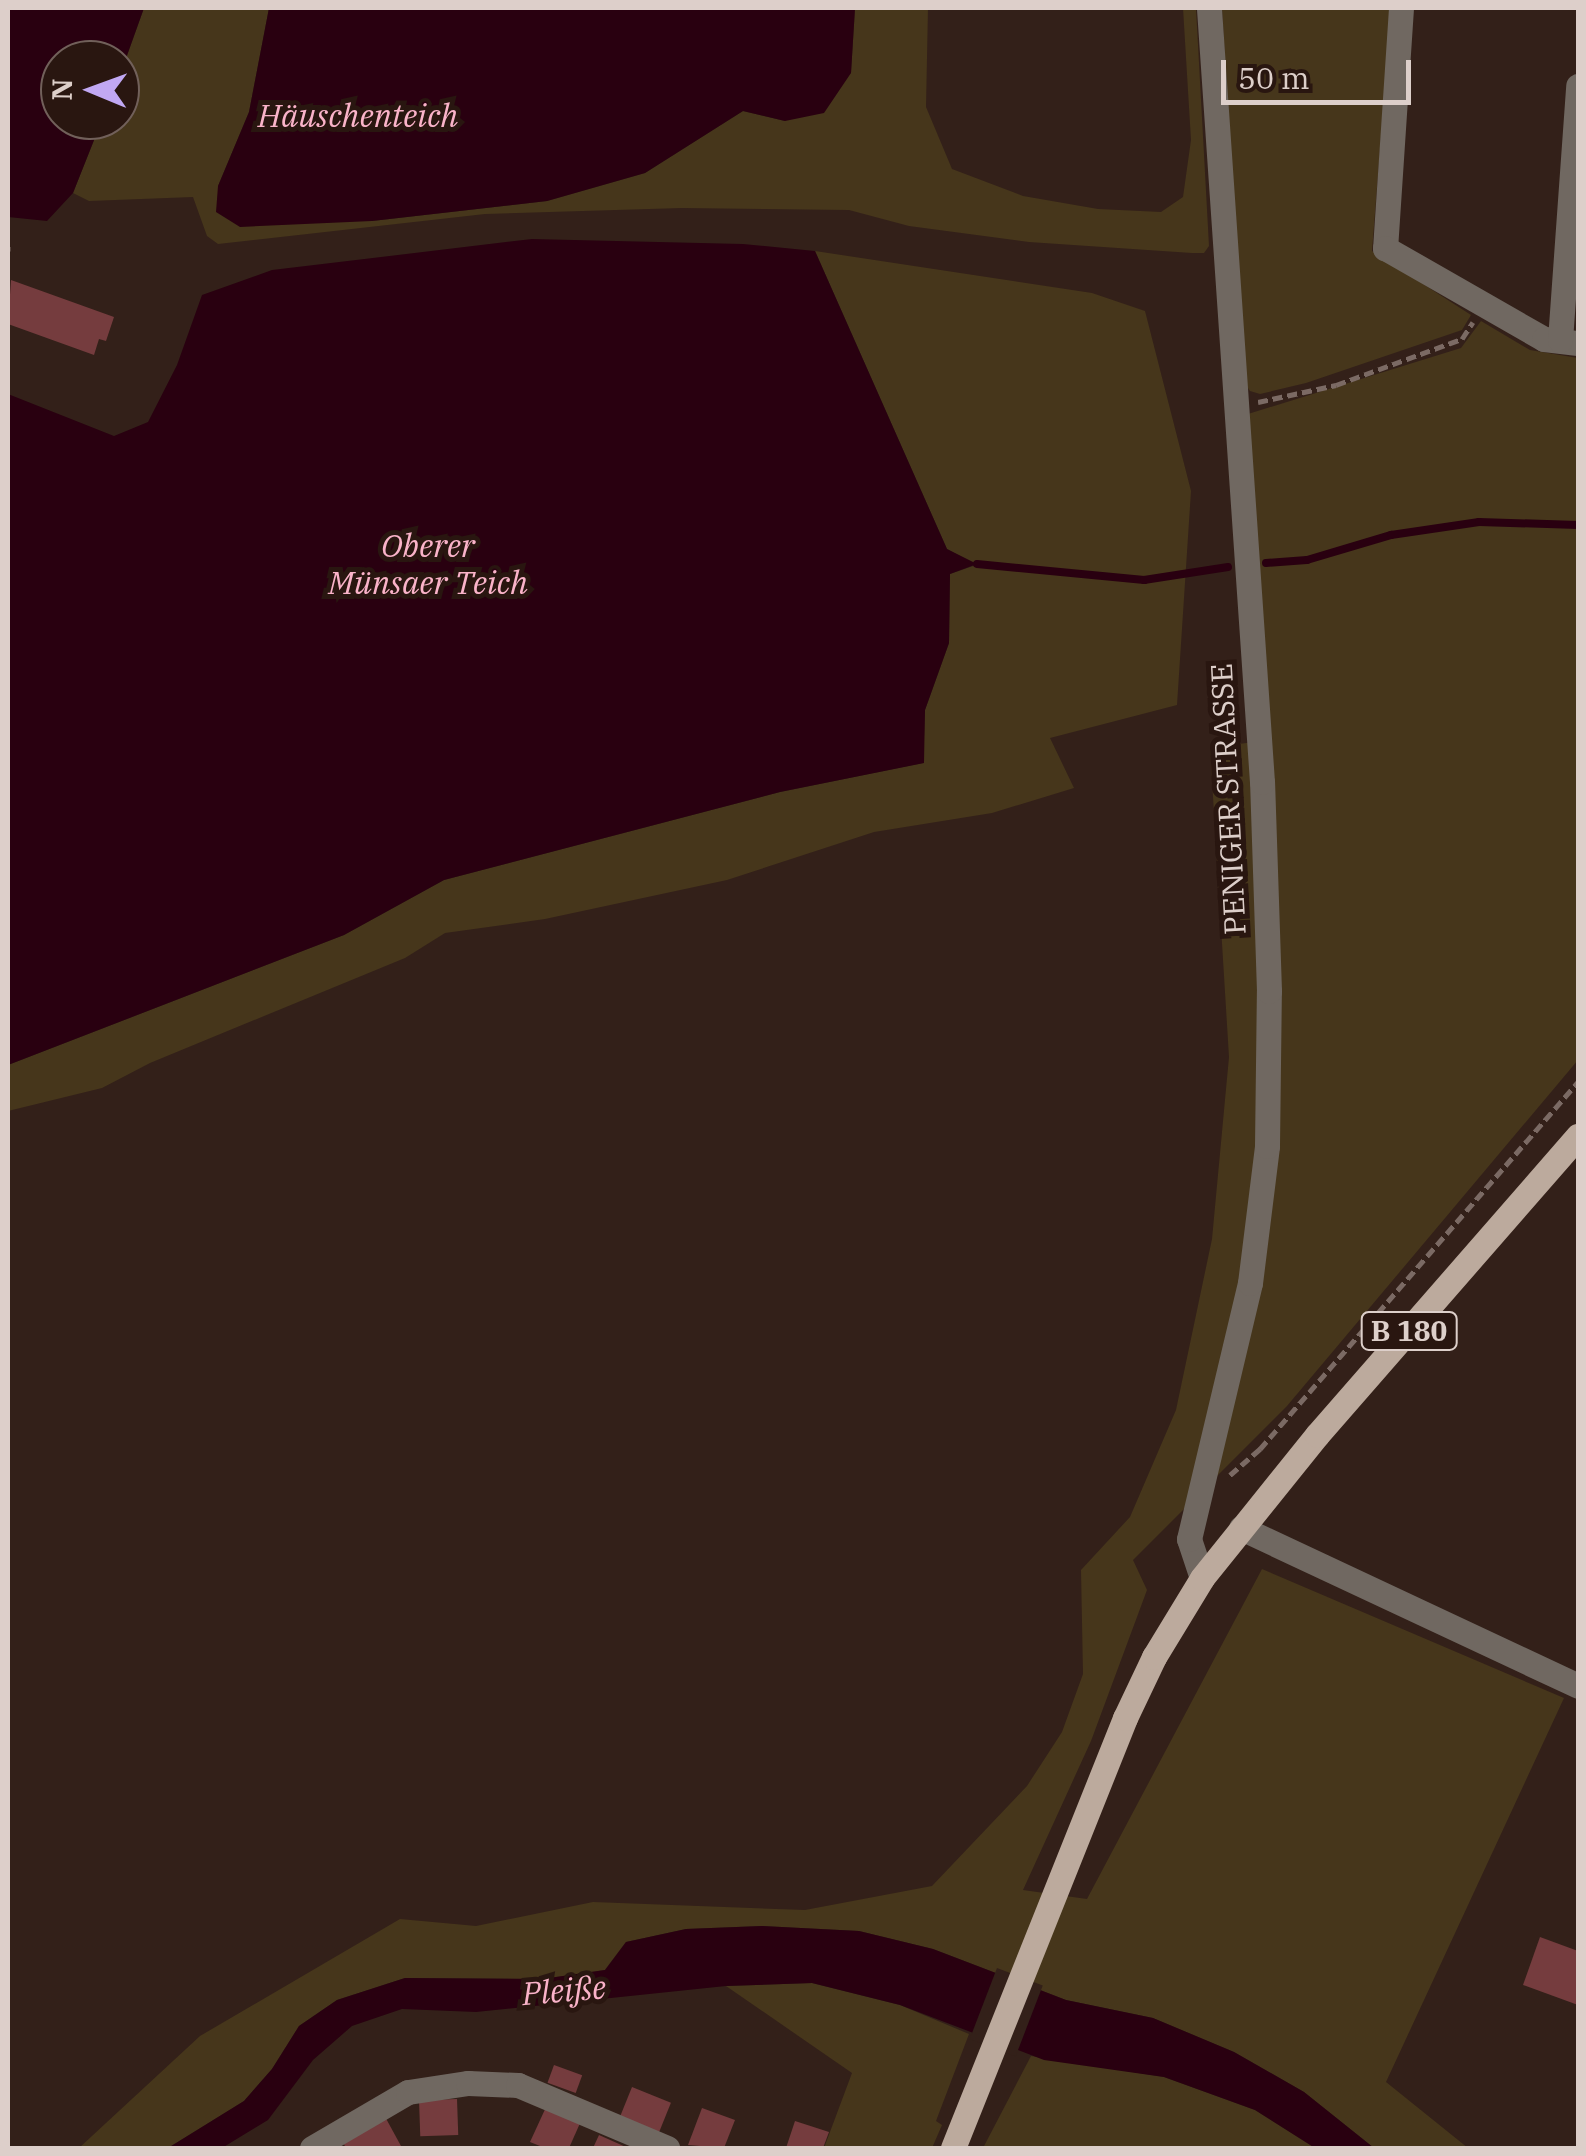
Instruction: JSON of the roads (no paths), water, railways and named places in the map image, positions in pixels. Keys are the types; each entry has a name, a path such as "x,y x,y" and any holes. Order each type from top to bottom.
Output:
{"main road":[{"name":"B 180","path":"952,2148 1140,1688 1202,1578 1578,1136"}],"street":[{"name":"PENIGER STRASSE","path":"1202,1578 1189,1538 1250,1283 1268,1146 1262,782 1209,8"},
{"path":"1400,8 1385,248 1544,339 1569,342 1578,86"},
{"path":"1241,1528 1578,1686"},
{"path":"312,2148 408,2092 468,2082 518,2085 667,2148"}],"water":[{"path":"8,8 144,8 133,40 40,40 40,140 94,140 73,193 47,221 8,217"},
{"name":"Häuschenteich","path":"269,8 855,8 851,73 824,113 785,121 743,111 645,173 547,201 372,221 240,227 216,212 218,186 249,112"},
{"name":"Oberer Münsaer Teich","path":"532,239 743,244 815,251 947,549 977,564 950,574 949,643 925,710 924,763 780,792 444,880 344,935 8,1065 8,394 114,436 148,422 177,365 202,295 272,270"},
{"name":"Pleiße","path":"762,1926 859,1931 933,1949 1066,2000 1153,2018 1234,2052 1304,2092 1374,2148 1315,2148 1255,2110 1164,2077 1044,2060 900,2005 812,1983 726,1986 476,2012 402,2009 352,2026 313,2060 268,2120 222,2148 168,2148 244,2101 272,2069 299,2026 337,2000 405,1978 542,1979 605,1970 626,1942 686,1929"}],"waterway":[{"path":"1266,563 1307,560 1391,535 1479,522 1578,525"},
{"path":"977,564 1144,580 1228,567"}]}
